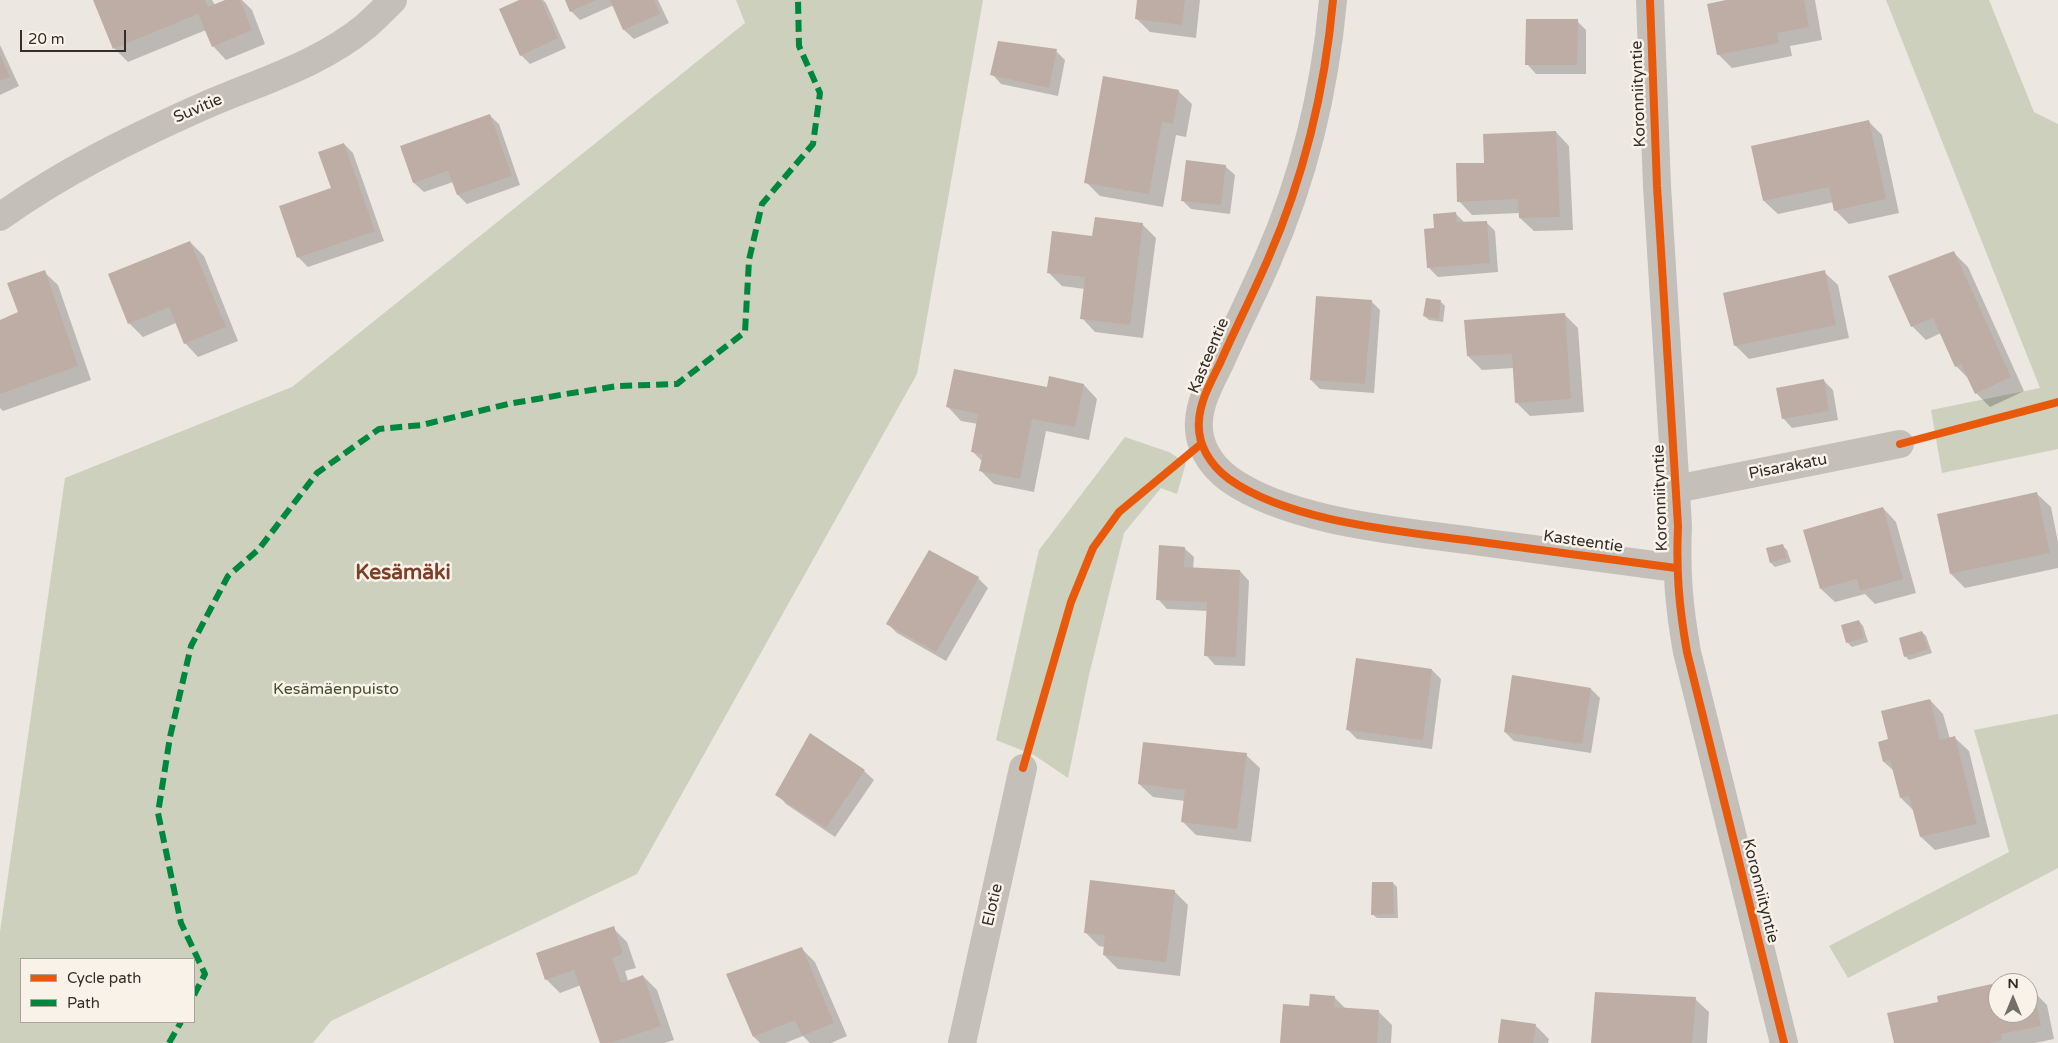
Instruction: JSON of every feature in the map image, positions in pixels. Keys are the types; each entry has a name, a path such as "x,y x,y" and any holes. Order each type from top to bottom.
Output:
{"street":[{"name":"Suvitie","path":"0,217 66,175 131,138 292,70 332,48 365,27 393,0"},
{"name":"Kasteentie","path":"1333,0 1322,80 1309,143 1269,257 1206,394 1201,411 1199,420 1201,444 1212,463 1229,479 1258,495 1297,510 1354,524 1676,568"},
{"name":"Koronniityntie","path":"1650,0 1657,186 1678,526 1676,568 1679,609 1687,652 1784,1043"},
{"name":"Pisarakatu","path":"1676,489 1900,444"},
{"name":"Elotie","path":"962,1043 1023,768"}],"green space":[{"name":"Kesämäenpuisto","path":"736,0 983,0 917,374 637,874 331,1021 313,1043 0,1043 0,932 65,478 292,387 745,23"},
{"path":"1886,0 1989,0 2034,112 2058,124 2058,449 1942,473 1931,410 2040,388"},
{"path":"1125,437 1169,452 1186,463 1177,494 1161,488 1124,533 1089,675 1068,778 1034,755 996,740 1039,550"},
{"path":"2058,714 2058,868 1848,978 1829,946 2009,852 1974,730"}],"building":[{"path":"93,0 205,0 208,7 225,0 240,0 252,30 212,47 198,14 113,49"},
{"path":"519,0 541,0 558,38 520,56 499,9"},
{"path":"565,0 596,0 570,12"},
{"path":"610,0 654,0 660,14 623,30"},
{"path":"1137,0 1185,0 1182,25 1135,19"},
{"path":"1726,0 1804,0 1809,27 1777,33 1779,43 1717,55 1707,4"},
{"path":"1526,19 1578,19 1577,65 1525,65"},
{"path":"998,41 1057,49 1049,88 990,75"},
{"path":"0,54 10,77 0,81"},
{"path":"1103,76 1179,90 1173,124 1162,122 1149,194 1084,183"},
{"path":"490,114 512,176 457,195 448,171 413,183 400,146"},
{"path":"1869,120 1886,199 1834,211 1829,187 1763,201 1751,146"},
{"path":"1556,131 1560,217 1519,218 1518,199 1457,202 1456,163 1484,163 1483,134"},
{"path":"344,143 375,231 297,258 279,206 331,188 318,152"},
{"path":"1186,160 1226,165 1221,205 1181,201"},
{"path":"1456,212 1457,222 1487,221 1490,263 1427,268 1424,229 1434,228 1433,214"},
{"path":"1095,217 1143,223 1130,325 1080,319 1085,277 1047,273 1052,231 1092,236"},
{"path":"190,241 226,327 184,344 169,307 128,324 108,274"},
{"path":"1954,251 2011,377 1975,394 1961,364 1955,367 1933,318 1911,327 1888,276"},
{"path":"45,270 78,366 0,394 0,320 18,312 7,283"},
{"path":"1825,270 1836,325 1734,346 1723,293"},
{"path":"1316,296 1372,300 1365,384 1310,380"},
{"path":"1426,298 1441,300 1439,319 1423,316"},
{"path":"1565,313 1571,399 1515,403 1512,354 1467,356 1464,320"},
{"path":"954,369 1047,387 1049,376 1084,384 1075,427 1032,419 1020,479 979,471 983,454 971,452 978,414 946,407"},
{"path":"1824,379 1829,411 1782,419 1776,388"},
{"path":"2037,492 2050,553 1950,574 1937,514"},
{"path":"1883,507 1903,579 1860,591 1857,579 1820,589 1803,530"},
{"path":"1783,544 1787,558 1770,563 1766,548"},
{"path":"1159,545 1185,547 1184,567 1240,570 1236,657 1204,656 1207,602 1156,600"},
{"path":"929,550 979,577 936,652 886,624"},
{"path":"1859,620 1864,638 1846,643 1841,625"},
{"path":"1922,631 1928,649 1904,657 1899,638"},
{"path":"1356,658 1432,669 1423,740 1346,730"},
{"path":"1512,675 1591,688 1582,744 1504,732"},
{"path":"1930,699 1940,740 1955,736 1977,824 1920,837 1909,796 1900,798 1890,760 1883,762 1878,742 1888,739 1881,711"},
{"path":"810,733 865,770 826,828 775,795"},
{"path":"1143,742 1247,753 1237,829 1181,822 1185,790 1138,784"},
{"path":"1090,880 1175,890 1166,962 1103,955 1105,935 1084,933"},
{"path":"1372,882 1393,882 1394,914 1371,915"},
{"path":"614,926 623,954 612,958 621,983 643,975 661,1026 611,1043 600,1043 574,970 545,980 536,953"},
{"path":"802,947 834,1023 802,1036 795,1020 753,1037 726,974"},
{"path":"1988,985 1988,1023 2038,1023 2038,1011 2041,1026 2001,1034 2002,1040 1990,1043 1894,1043 1887,1013 1938,1002 1937,996"},
{"path":"1595,992 1696,997 1692,1043 1591,1043"},
{"path":"1310,994 1335,996 1334,1007 1379,1010 1377,1043 1280,1043 1283,1004 1309,1006"},
{"path":"1501,1019 1536,1024 1533,1043 1498,1043"}],"marked path":[{"path":"195,993 205,974 181,923 158,813 170,737 191,646 228,576 259,549 317,473 379,429 422,425 508,404 618,386 677,384 745,332 749,260 762,204 813,144 820,93 799,46 798,0"},
{"path":"169,1043 180,1023"}],"cycle path":[{"path":"1333,0 1325,66 1311,132 1292,196 1268,259 1210,383 1202,405 1199,430 1206,453 1216,467 1229,479 1254,494 1313,515 1413,533 1676,568"},
{"path":"1650,0 1657,186 1682,620 1687,652 1784,1043"},
{"path":"1900,444 2058,402"},
{"path":"1023,768 1071,602 1093,548 1119,512 1201,444"}],"district":[{"name":"Kesämäki","path":"403,573"}]}
